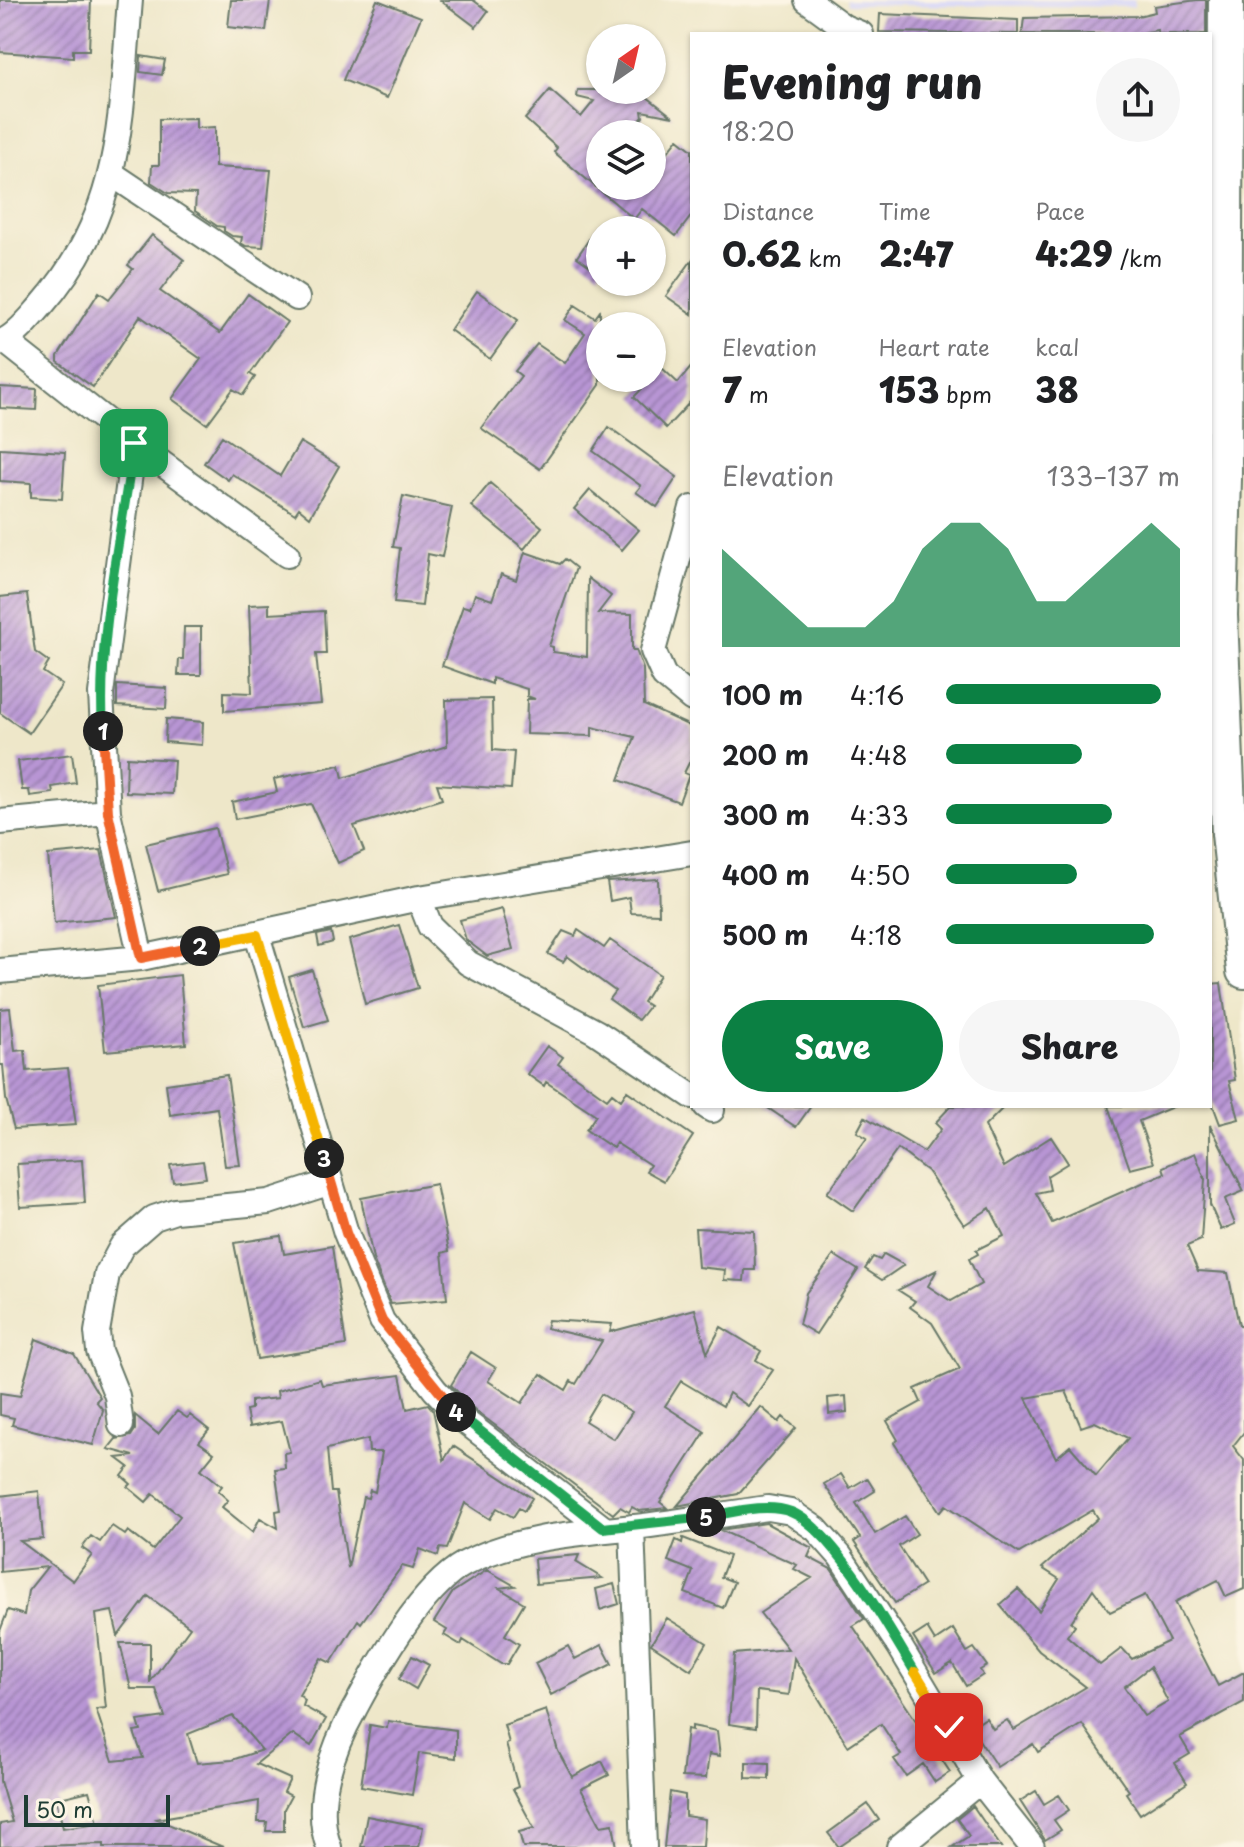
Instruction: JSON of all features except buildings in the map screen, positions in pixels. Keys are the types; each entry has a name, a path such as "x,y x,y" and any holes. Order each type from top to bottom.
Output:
{"street":[{"path":"130,0 112,174 96,226 66,278 3,341 134,443 287,555"},
{"path":"807,0 849,32"},
{"path":"1226,0 1217,72 1233,246 1222,717 1229,834 1244,971"},
{"path":"112,174 297,298"},
{"path":"134,443 101,694 108,812 141,958"},
{"path":"690,515 653,651 664,676 690,697"},
{"path":"0,822 108,812"},
{"path":"0,971 141,958 419,898 690,853"},
{"path":"419,898 430,926 468,963 596,1032 690,1095"},
{"path":"257,935 346,1233 382,1321 435,1390 466,1422 603,1528"},
{"path":"121,1425 117,1396 99,1351 97,1332 107,1274 122,1246 154,1218 175,1211 269,1202 331,1182"},
{"path":"329,1847 325,1775 371,1678 429,1595 462,1565 506,1548 603,1528 632,1527 768,1508 791,1512 816,1529 840,1556 900,1647 980,1781 1032,1847"},
{"path":"632,1527 644,1847"},
{"path":"899,1847 980,1781"}],"shaded area":[{"path":"846,0 1134,0 1134,7 847,5"}],"route":[{"path":"134,443 101,694 108,812 141,958 257,935 346,1233 382,1321 435,1390 466,1422 603,1528 632,1527 768,1508 791,1512 816,1529 840,1556 949,1727"}]}
